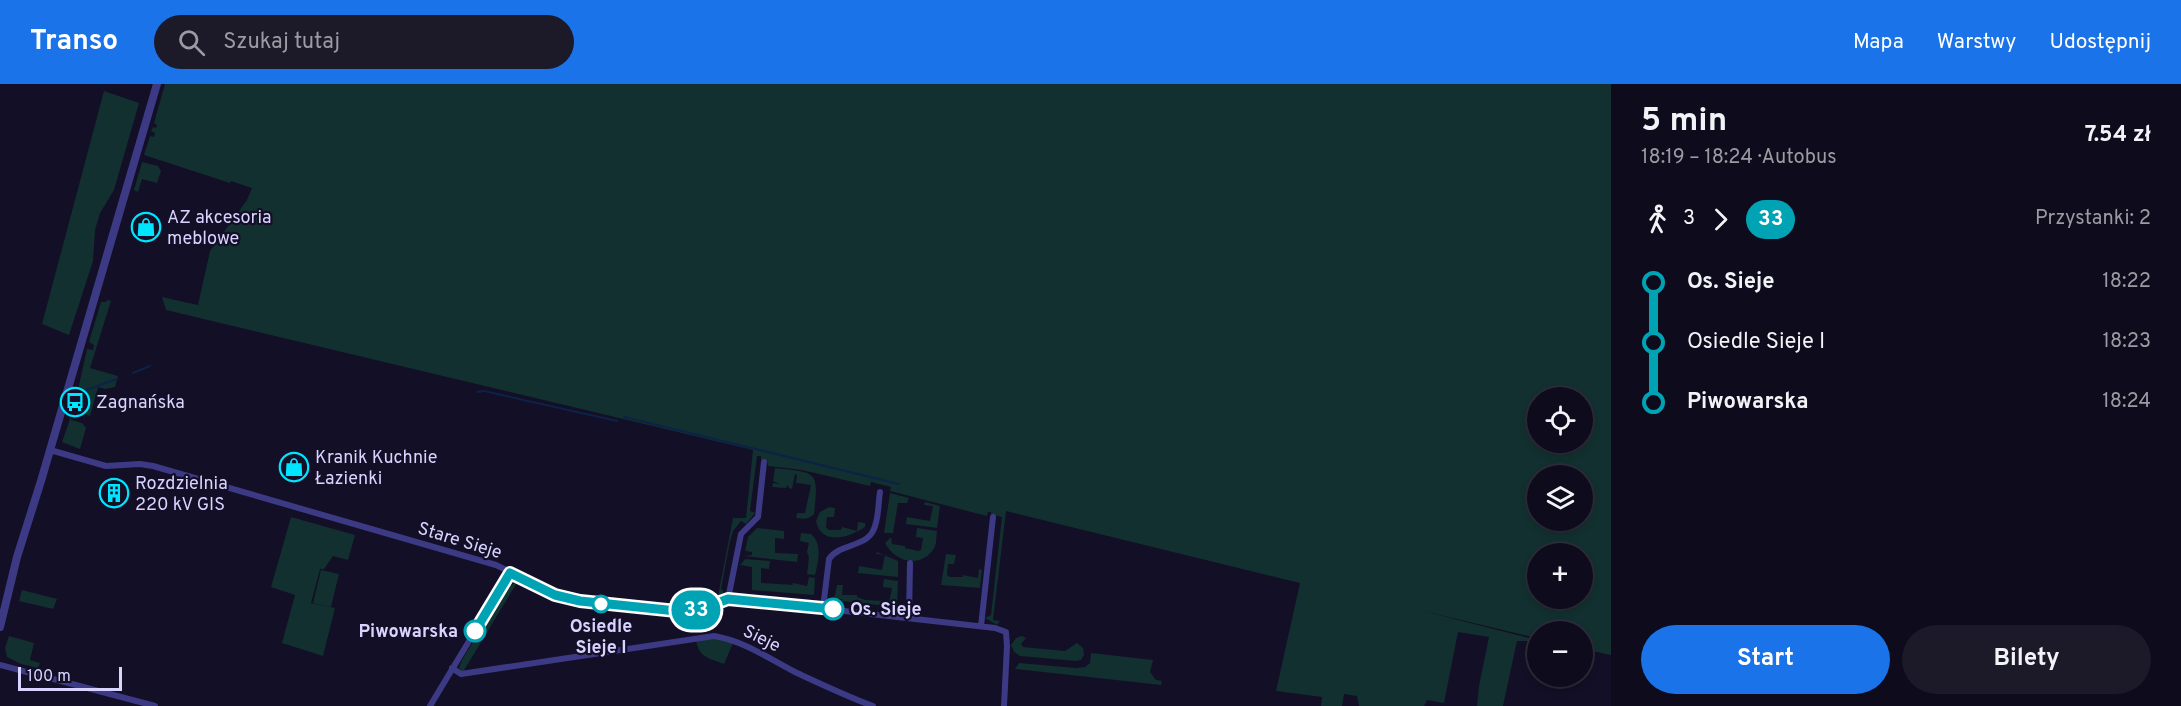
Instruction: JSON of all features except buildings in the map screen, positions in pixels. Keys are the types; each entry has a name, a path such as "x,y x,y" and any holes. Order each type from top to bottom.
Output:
{"street":[{"path":"0,627 17,557 157,84"},
{"name":"Stare Sieje","path":"50,450 106,466 140,464 153,466 496,565 555,595 580,601 686,612 728,599 981,626 1006,632 1004,706"},
{"path":"728,599 741,534 758,517 764,462"},
{"path":"823,608 829,559 837,551 872,533 879,492"},
{"path":"981,626 993,517"},
{"path":"909,618 910,563"},
{"path":"430,706 510,573"},
{"name":"Sieje","path":"453,668 461,674 714,636 729,638 803,675 873,706"},
{"path":"0,665 139,704 154,706"}],"green space":[{"path":"165,84 1611,84 1611,655 1593,651 1593,621 1527,621 1527,636 1423,611 1527,637 1527,641 1517,641 1503,706 1477,706 1489,637 1458,632 1444,703 1427,700 1424,706 1359,706 1357,696 1344,694 1342,706 1321,706 1322,697 1276,691 1300,583 1006,511 993,620 1000,621 997,625 985,618 991,615 1002,517 991,514 991,512 988,512 987,516 890,491 891,487 871,482 870,486 802,470 768,466 767,460 761,460 761,456 757,456 750,511 755,513 746,524 741,521 733,531 721,589 723,594 718,596 733,518 746,518 753,450 166,310 162,297 198,305 210,251 247,200 252,188 144,155 150,136 154,137 155,133 151,131 157,125 154,123"},
{"path":"104,91 139,103 114,190 100,213 95,230 93,261 69,335 42,324"},
{"path":"142,162 158,166 161,171 157,183 142,179 138,192 134,190"},
{"path":"111,301 90,368 118,376 115,387 105,389 98,387 90,416 73,412 87,349 93,350 94,345 89,342 101,302"},
{"path":"71,416 71,420 82,423 86,428 80,449 62,442"},
{"path":"775,468 800,471 812,476 816,489 812,516 806,519 796,518 797,513 805,513 811,485 796,484 797,475 795,474 792,489 788,485 786,488 772,487 773,483 780,484 773,481"},
{"path":"890,493 909,498 907,503 898,503 893,533 884,533"},
{"path":"925,502 940,506 937,528 906,524 907,517 930,521 933,506 924,505"},
{"path":"829,507 835,508 834,517 827,517 826,527 829,530 841,530 842,527 857,531 844,537 829,537 819,529 816,521 820,512"},
{"path":"291,517 355,535 348,560 333,556 324,569 320,569 311,603 335,608 323,656 282,643 295,595 271,587"},
{"path":"858,522 865,523 865,527 857,531"},
{"path":"757,528 784,531 784,539 775,538 775,553 798,554 797,562 744,556 752,555 752,552 745,551 748,537"},
{"path":"917,528 937,531 934,548 921,559 914,561 900,558 885,543 891,537 892,544 921,550 923,538 916,537"},
{"path":"801,533 811,534 817,543 819,554 815,575 807,574 809,543 800,541"},
{"path":"946,554 956,555 954,564 948,564 947,575 950,577 963,577 963,575 978,578 979,569 982,570 980,588 941,585"},
{"path":"885,555 898,561 898,577 858,573 859,566 882,570"},
{"path":"745,559 770,561 769,569 761,568 761,583 792,585 793,583 807,586 809,577 815,578 814,595 752,590 752,567 740,565"},
{"path":"321,570 339,574 331,607 313,603"},
{"path":"884,579 898,581 897,607 834,599 837,585 843,585 842,595 857,595 865,600 889,603 892,588 883,587"},
{"path":"518,581 463,672 459,668 462,660 506,588"},
{"path":"22,590 57,599 53,609 19,601"},
{"path":"9,636 34,643 30,660 40,663 38,668 21,664 7,657 5,648"},
{"path":"1022,636 1026,638 1021,644 1023,647 1065,651 1077,643 1083,648 1084,655 1081,660 1076,661 1020,656 1014,652 1011,645 1016,638"},
{"path":"713,638 733,643 724,664 702,654 697,646 696,640"},
{"path":"1091,653 1153,660 1150,672 1156,680 1162,681 1161,685 1015,669 1019,663 1085,667 1090,663"}],"waterway":[{"path":"133,373 150,366"},
{"path":"80,392 117,379"},
{"path":"477,392 484,391 617,421"},
{"path":"624,417 899,484"}],"bus line":[{"name":"33","path":"475,631 510,573 555,595 580,601 686,612 728,599 833,609"}],"place":[{"name":"AZ akcesoria meblowe","path":"146,227"},
{"name":"Zagnańska","path":"75,402"},
{"name":"Kranik Kuchnie Łazienki","path":"294,467"},
{"name":"Rozdzielnia 220 kV GIS","path":"114,493"},
{"name":"Osiedle Sieje I","path":"601,604"},
{"name":"Os. Sieje","path":"833,609"},
{"name":"Piwowarska","path":"475,631"}]}
